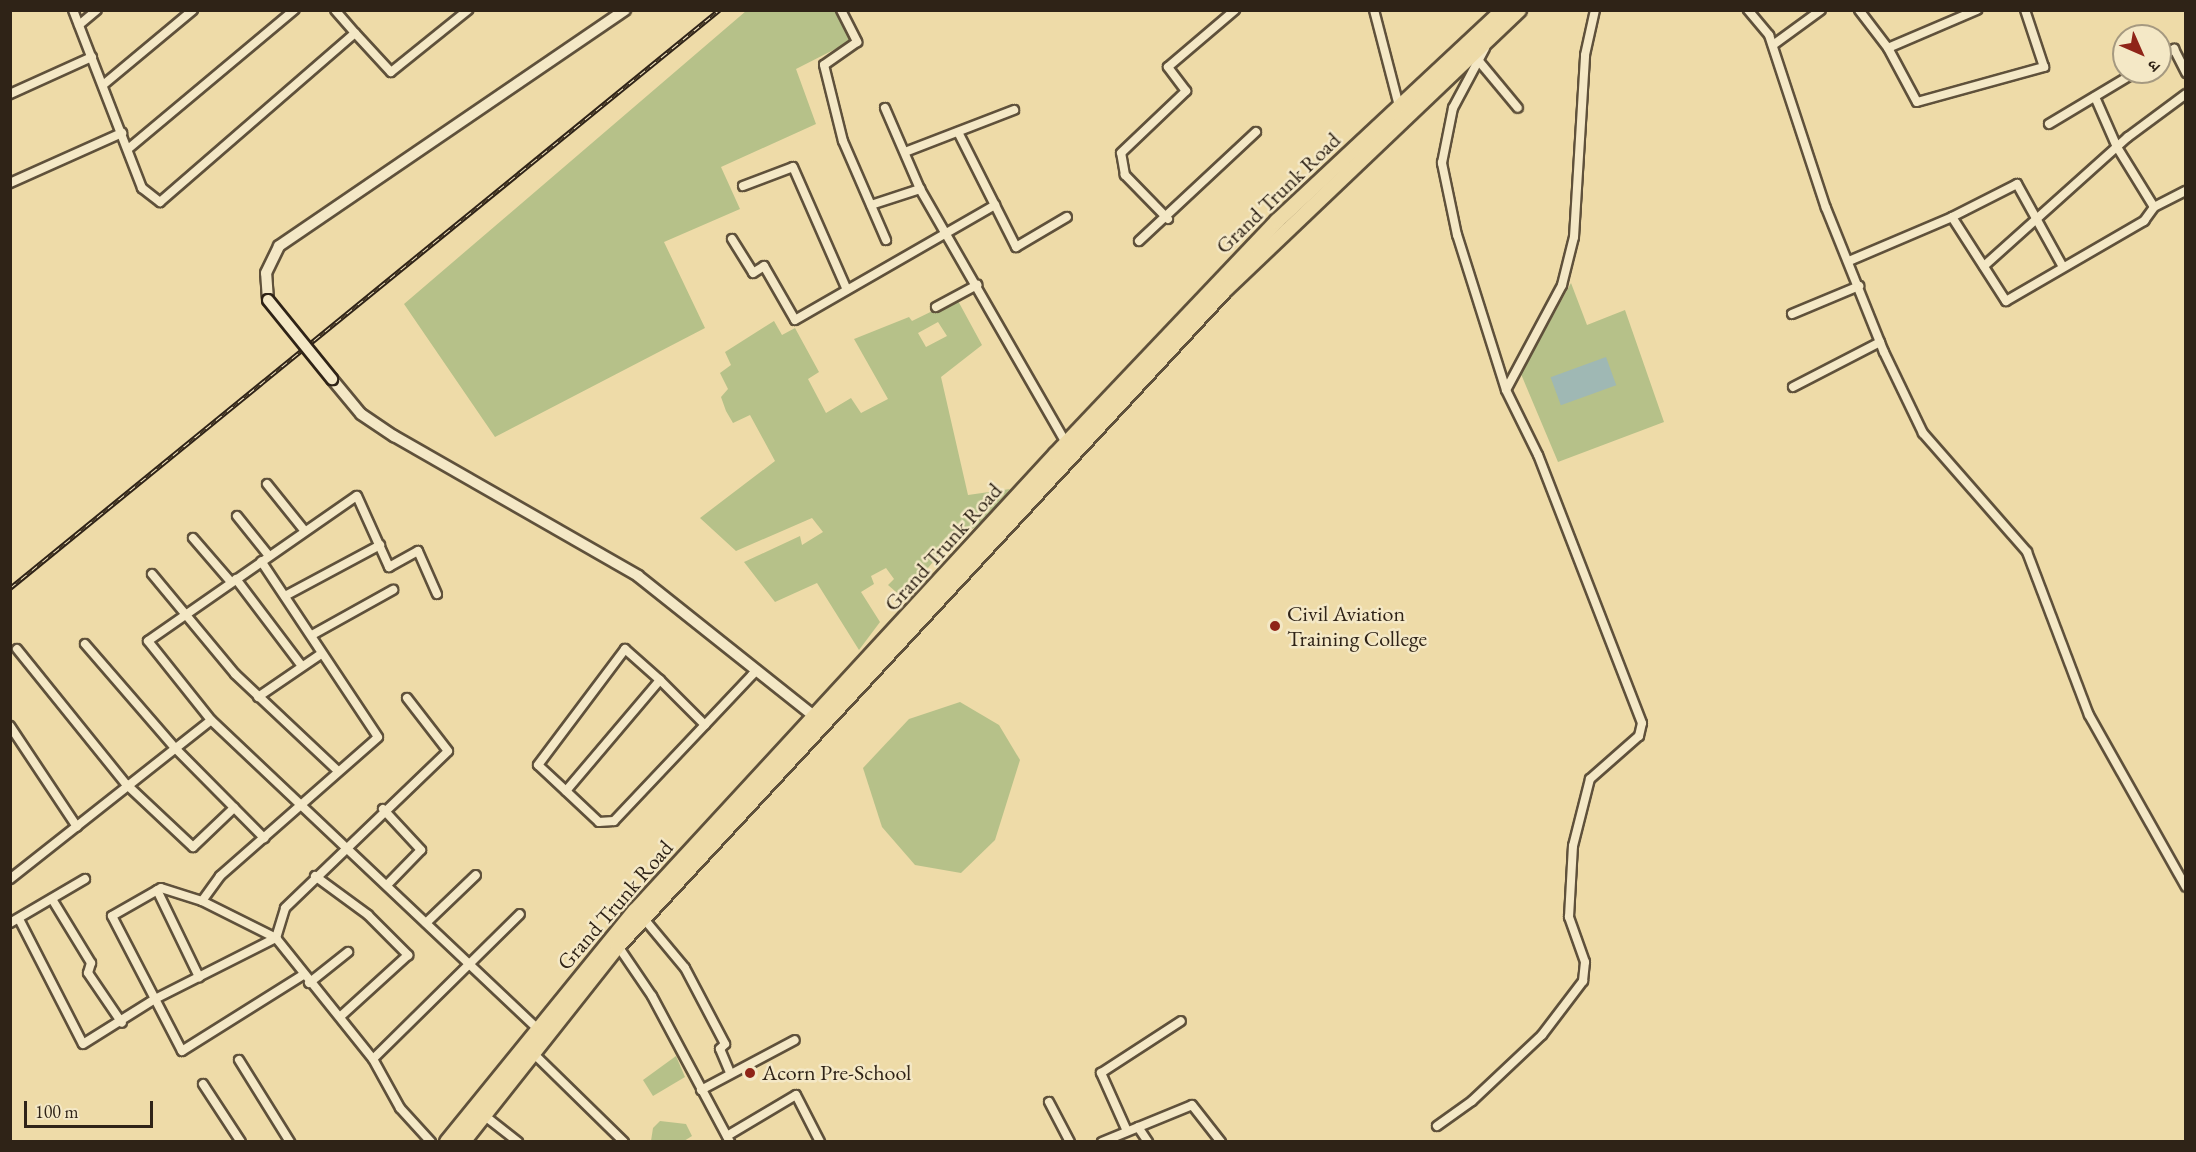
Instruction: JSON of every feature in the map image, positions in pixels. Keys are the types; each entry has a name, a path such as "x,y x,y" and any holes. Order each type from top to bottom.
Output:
{"highway":[{"name":"Grand Trunk Road","path":"447,1142 618,946 645,920 822,721 1066,442 1277,221 1503,10"},
{"name":"Grand Trunk Road","path":"463,1142 485,1116 529,1049 538,1029 635,911 822,721 1225,290 1519,10"}],"main road":[{"path":"625,10 279,246 266,273 268,300 361,414 638,576 822,721"}],"street":[{"path":"73,10 142,188 159,202 355,33"},
{"path":"79,25 97,10"},
{"path":"103,85 194,10"},
{"path":"128,149 294,10"},
{"path":"335,10 392,72 468,10"},
{"path":"841,10 857,42 824,65 843,141 886,240"},
{"path":"1168,219 1125,176 1121,153 1186,90 1168,67 1235,10"},
{"path":"1374,10 1399,106"},
{"path":"1506,390 1562,285 1574,237 1585,55 1595,10"},
{"path":"1748,10 1773,45 1880,342 1923,433 2026,552 2089,715 2186,887"},
{"path":"1773,45 1810,14 1821,10"},
{"path":"1859,10 1888,48 1917,102 2044,67 2025,10"},
{"path":"1888,48 1977,10"},
{"path":"1437,1125 1472,1101 1542,1035 1583,981 1585,962 1569,917 1573,846 1590,779 1639,736 1641,723 1543,466 1506,390 1457,235 1442,163 1453,108 1495,31"},
{"path":"2172,50 2174,49 2186,73"},
{"path":"10,94 92,57"},
{"path":"1478,60 1518,108"},
{"path":"2049,124 2116,84"},
{"path":"1984,266 2116,147 2186,94"},
{"path":"2095,97 2116,147 2154,207"},
{"path":"885,108 920,189 977,285 1028,384 1066,442"},
{"path":"905,152 1014,110"},
{"path":"958,132 1016,247 1067,217"},
{"path":"1139,241 1168,219 1256,132"},
{"path":"10,183 122,133"},
{"path":"743,186 793,167 847,290"},
{"path":"1849,261 1952,217 2017,184 2063,267"},
{"path":"871,205 920,189"},
{"path":"1952,217 2006,301 2144,222 2154,207 2186,191"},
{"path":"732,239 753,273 764,266 795,320 995,205"},
{"path":"936,307 977,285"},
{"path":"1792,314 1859,286"},
{"path":"1793,387 1880,342"},
{"path":"267,484 304,530"},
{"path":"437,594 418,551 389,567 357,496 304,530 148,641 211,720 303,804 538,1029"},
{"path":"202,901 220,876 378,737 321,654 312,634 285,596 265,558 237,516"},
{"path":"192,538 233,580 301,665"},
{"path":"285,596 380,545"},
{"path":"152,574 184,614 258,697 338,771"},
{"path":"312,634 393,590"},
{"path":"84,644 175,748 264,838"},
{"path":"17,649 126,784 193,848 234,808"},
{"path":"705,724 625,649 538,765 599,822 614,820 757,670"},
{"path":"258,697 301,665 321,654"},
{"path":"566,792 660,681"},
{"path":"18,919 83,1044 122,1023 155,999 276,938 285,908 345,844 448,751 407,698"},
{"path":"10,879 77,827 126,784 211,720"},
{"path":"10,726 77,827"},
{"path":"383,809 421,850 387,885"},
{"path":"426,923 476,875"},
{"path":"315,876 368,915 408,955 341,1016"},
{"path":"10,923 85,879"},
{"path":"157,890 200,977"},
{"path":"303,975 182,1051 112,916 157,890 202,901 276,938 303,975 341,1016 374,1059 400,1108 431,1142"},
{"path":"52,899 91,963 88,973 122,1023"},
{"path":"374,1059 520,914"},
{"path":"645,920 685,968 725,1044 720,1049 730,1072"},
{"path":"618,946 652,996 729,1138 796,1095 820,1142"},
{"path":"309,982 348,952"},
{"path":"1127,1131 1101,1073 1182,1021"},
{"path":"701,1090 730,1072 795,1040"},
{"path":"529,1049 624,1142"},
{"path":"239,1060 290,1142"},
{"path":"203,1084 241,1142"},
{"path":"1049,1102 1070,1142"},
{"path":"1102,1142 1192,1105 1221,1142"},
{"path":"485,1116 519,1142"},
{"path":"1138,1127 1148,1142"}],"green space":[{"path":"746,11 836,11 855,39 796,69 816,124 721,167 740,209 664,242 705,328 495,437 404,304"},
{"path":"1571,283 1587,325 1625,310 1664,422 1558,462 1521,374"},
{"path":"957,299 982,345 941,377 968,495 1010,489 980,524 947,545 903,598 888,585 894,579 886,568 871,576 874,584 861,592 880,622 859,650 817,583 775,602 744,562 800,536 802,545 823,532 812,518 736,551 700,518 775,461 750,415 733,423 721,397 728,389 720,373 731,365 725,352 774,321 782,335 795,328 819,372 808,379 826,413 851,398 861,413 888,399 854,339 909,317 912,321","holes":["938,322 947,336 926,347 918,333"]},
{"path":"960,702 999,725 1020,760 995,840 961,873 915,865 882,827 863,768 909,719"},
{"path":"676,1056 685,1077 653,1096 643,1080"},
{"path":"660,1121 686,1124 692,1136 684,1141 651,1141 653,1128"}],"water":[{"path":"1606,357 1616,385 1561,405 1551,377"}],"railway":[{"path":"10,588 719,10"}],"place":[{"name":"Civil Aviation Training College","path":"1275,626"},
{"name":"Acorn Pre-School","path":"750,1073"}]}
